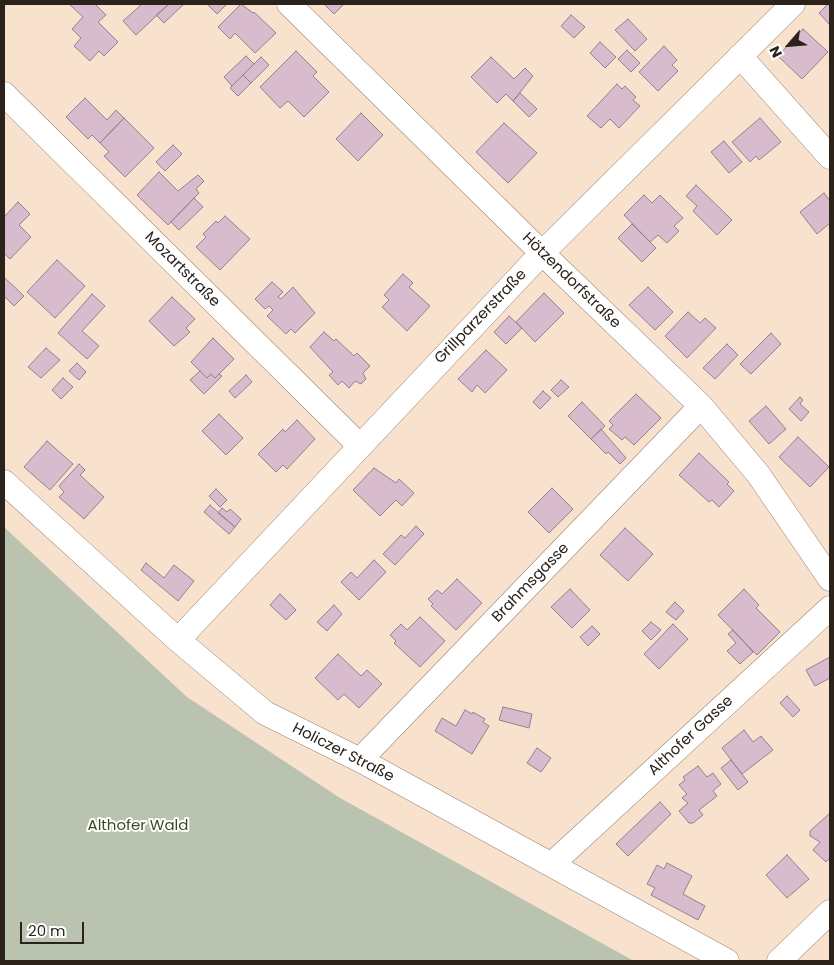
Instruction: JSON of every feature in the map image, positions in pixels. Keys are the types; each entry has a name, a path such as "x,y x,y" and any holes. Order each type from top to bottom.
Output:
{"street":[{"name":"Hötzendorfstraße","path":"289,4 542,253 701,406 758,474 830,579"},
{"name":"Grillparzerstraße","path":"178,640 359,445 542,253 793,4"},
{"path":"740,56 830,157"},
{"name":"Mozartstraße","path":"4,94 359,445"},
{"name":"Brahmsgasse","path":"360,760 701,406"},
{"name":"Holiczer Straße","path":"4,482 178,640 265,713 360,760 727,961"},
{"name":"Althofer Gasse","path":"552,864 830,608"},
{"path":"779,961 830,912"}],"green space":[{"name":"Althofer Wald","path":"4,527 187,697 340,798 634,961 4,961"}],"building":[{"path":"69,4 95,4 106,15 98,22 118,42 104,56 99,51 90,61 74,46 81,38 72,29 83,17"},
{"path":"142,4 169,4 136,35 123,21"},
{"path":"169,4 184,4 164,23 156,15"},
{"path":"207,4 227,4 217,14"},
{"path":"241,4 254,12 276,33 255,53 235,33 230,39 218,27"},
{"path":"324,4 344,4 334,14"},
{"path":"830,4 830,25 819,13"},
{"path":"571,15 585,27 574,38 561,26"},
{"path":"628,19 647,39 635,51 615,30"},
{"path":"803,29 828,52 802,79 778,56"},
{"path":"600,42 616,57 605,68 590,53"},
{"path":"664,46 677,60 672,65 678,71 658,91 639,72"},
{"path":"627,50 640,63 631,72 618,59"},
{"path":"296,51 317,72 313,76 329,92 304,117 288,101 280,108 260,87"},
{"path":"246,56 254,64 232,86 224,77"},
{"path":"261,57 269,65 251,83 243,75"},
{"path":"491,57 514,79 525,68 533,76 513,101 506,94 497,103 471,77"},
{"path":"243,75 251,83 238,96 230,88"},
{"path":"617,84 622,89 625,86 636,97 633,100 640,106 619,128 610,119 601,128 587,116"},
{"path":"520,93 537,109 529,117 513,101"},
{"path":"85,98 107,120 116,110 124,118 100,143 92,135 88,139 66,117"},
{"path":"361,113 383,135 358,161 336,139"},
{"path":"124,118 154,148 125,177 104,156 109,152 100,143"},
{"path":"760,118 781,142 759,160 756,156 750,162 732,142"},
{"path":"504,123 537,153 508,183 476,152"},
{"path":"724,141 742,162 729,173 711,152"},
{"path":"173,145 182,154 165,171 156,162"},
{"path":"159,172 178,191 198,175 204,181 196,189 199,193 168,225 137,195"},
{"path":"696,185 732,220 717,235 693,211 697,206 686,196"},
{"path":"824,193 830,201 830,223 817,234 800,212"},
{"path":"644,195 652,203 660,195 683,218 674,226 679,231 667,243 658,235 650,242 624,215"},
{"path":"194,198 203,207 179,230 171,222"},
{"path":"18,202 30,214 19,225 31,237 10,259 4,253 4,217"},
{"path":"225,216 250,239 220,270 196,247 206,237 203,234 216,221 218,223"},
{"path":"632,224 656,248 642,262 618,238"},
{"path":"57,260 85,286 55,318 27,292"},
{"path":"403,274 413,283 409,287 430,306 407,331 382,307 389,300 384,295"},
{"path":"4,277 24,296 14,306 4,296"},
{"path":"272,282 283,292 278,297 281,299 293,287 315,313 295,333 291,329 286,334 267,316 273,310 269,306 265,309 255,299"},
{"path":"648,287 673,312 655,330 629,305"},
{"path":"544,293 564,313 535,342 516,322"},
{"path":"92,294 105,306 82,331 99,346 87,359 58,333"},
{"path":"172,297 195,319 186,328 190,332 174,346 149,321"},
{"path":"688,312 700,323 705,318 716,328 687,358 665,336"},
{"path":"509,316 522,328 506,344 494,332"},
{"path":"324,332 334,341 336,339 354,356 357,353 370,366 363,373 366,379 361,384 355,381 349,388 342,381 338,385 329,375 333,372 310,347"},
{"path":"771,333 781,344 751,374 740,364"},
{"path":"213,338 234,359 215,378 211,374 207,378 191,362"},
{"path":"727,344 738,355 715,379 703,368"},
{"path":"46,348 60,360 41,378 28,367"},
{"path":"486,350 507,370 485,393 477,385 472,392 458,379"},
{"path":"77,363 86,372 79,380 69,371"},
{"path":"200,371 207,378 211,374 215,378 219,374 222,376 204,394 190,380"},
{"path":"246,375 252,382 235,398 229,391"},
{"path":"63,378 73,387 61,399 52,390"},
{"path":"561,380 569,387 558,397 551,390"},
{"path":"543,391 551,398 540,409 533,402"},
{"path":"636,394 661,418 634,445 625,437 622,440 609,429 613,425 609,421"},
{"path":"800,397 803,400 800,404 809,412 801,421 789,409"},
{"path":"582,402 605,426 591,439 568,416"},
{"path":"766,406 786,429 769,444 749,421"},
{"path":"219,414 243,438 226,455 202,431"},
{"path":"297,420 315,439 287,469 283,465 276,472 258,454 283,429 285,432"},
{"path":"601,429 626,458 620,464 608,452 606,454 591,439"},
{"path":"798,437 829,467 810,487 779,457"},
{"path":"47,441 73,464 50,490 24,467"},
{"path":"699,453 729,482 727,484 734,491 719,507 712,500 709,502 679,475"},
{"path":"79,464 85,470 80,475 104,497 84,519 59,497 64,492 59,486"},
{"path":"374,468 396,483 399,479 414,493 402,506 396,500 380,516 353,490"},
{"path":"552,488 573,509 549,533 528,512"},
{"path":"216,489 227,500 220,507 209,496"},
{"path":"210,505 235,527 229,534 204,512"},
{"path":"222,508 227,512 230,509 241,519 235,527 218,513"},
{"path":"416,526 424,534 395,565 383,554 401,535 405,538"},
{"path":"625,528 653,554 628,581 600,555"},
{"path":"374,560 386,572 359,600 341,582 351,572 357,578"},
{"path":"146,563 164,578 174,565 194,581 178,601 141,570"},
{"path":"457,579 482,603 456,630 431,606 433,604 428,599 437,590 442,594"},
{"path":"570,589 590,610 572,628 551,607"},
{"path":"744,589 759,605 756,608 780,632 757,655 718,615"},
{"path":"280,594 296,610 286,620 270,605"},
{"path":"675,602 684,611 676,620 666,612"},
{"path":"334,605 342,614 327,631 317,622"},
{"path":"420,617 445,641 420,667 394,643 396,641 390,635 401,624 407,630"},
{"path":"651,622 661,630 651,640 642,631"},
{"path":"673,624 688,639 659,669 644,654"},
{"path":"592,626 600,634 588,646 580,637"},
{"path":"733,630 753,652 740,664 727,651 736,643 728,634"},
{"path":"338,654 361,676 367,670 382,684 359,708 344,694 338,700 315,678"},
{"path":"830,657 830,678 815,686 806,670"},
{"path":"787,696 800,710 793,717 780,703"},
{"path":"503,707 532,714 529,728 499,720"},
{"path":"465,710 485,719 483,722 489,726 472,754 435,731 442,718 456,726"},
{"path":"744,730 753,742 761,736 773,750 742,774 722,748"},
{"path":"537,748 551,758 541,772 527,763"},
{"path":"731,760 748,782 738,790 721,768"},
{"path":"698,766 707,777 713,773 721,784 713,791 717,796 699,810 703,815 693,823 689,823 679,811 688,803 682,798 687,794 679,785 685,780 683,777"},
{"path":"660,802 671,814 628,856 616,844"},
{"path":"830,813 830,858 826,862 813,850 820,842 810,836 810,831"},
{"path":"787,855 809,879 787,898 766,875"},
{"path":"667,863 692,876 683,894 705,906 698,920 651,895 655,888 647,884 657,865 664,869"}]}
